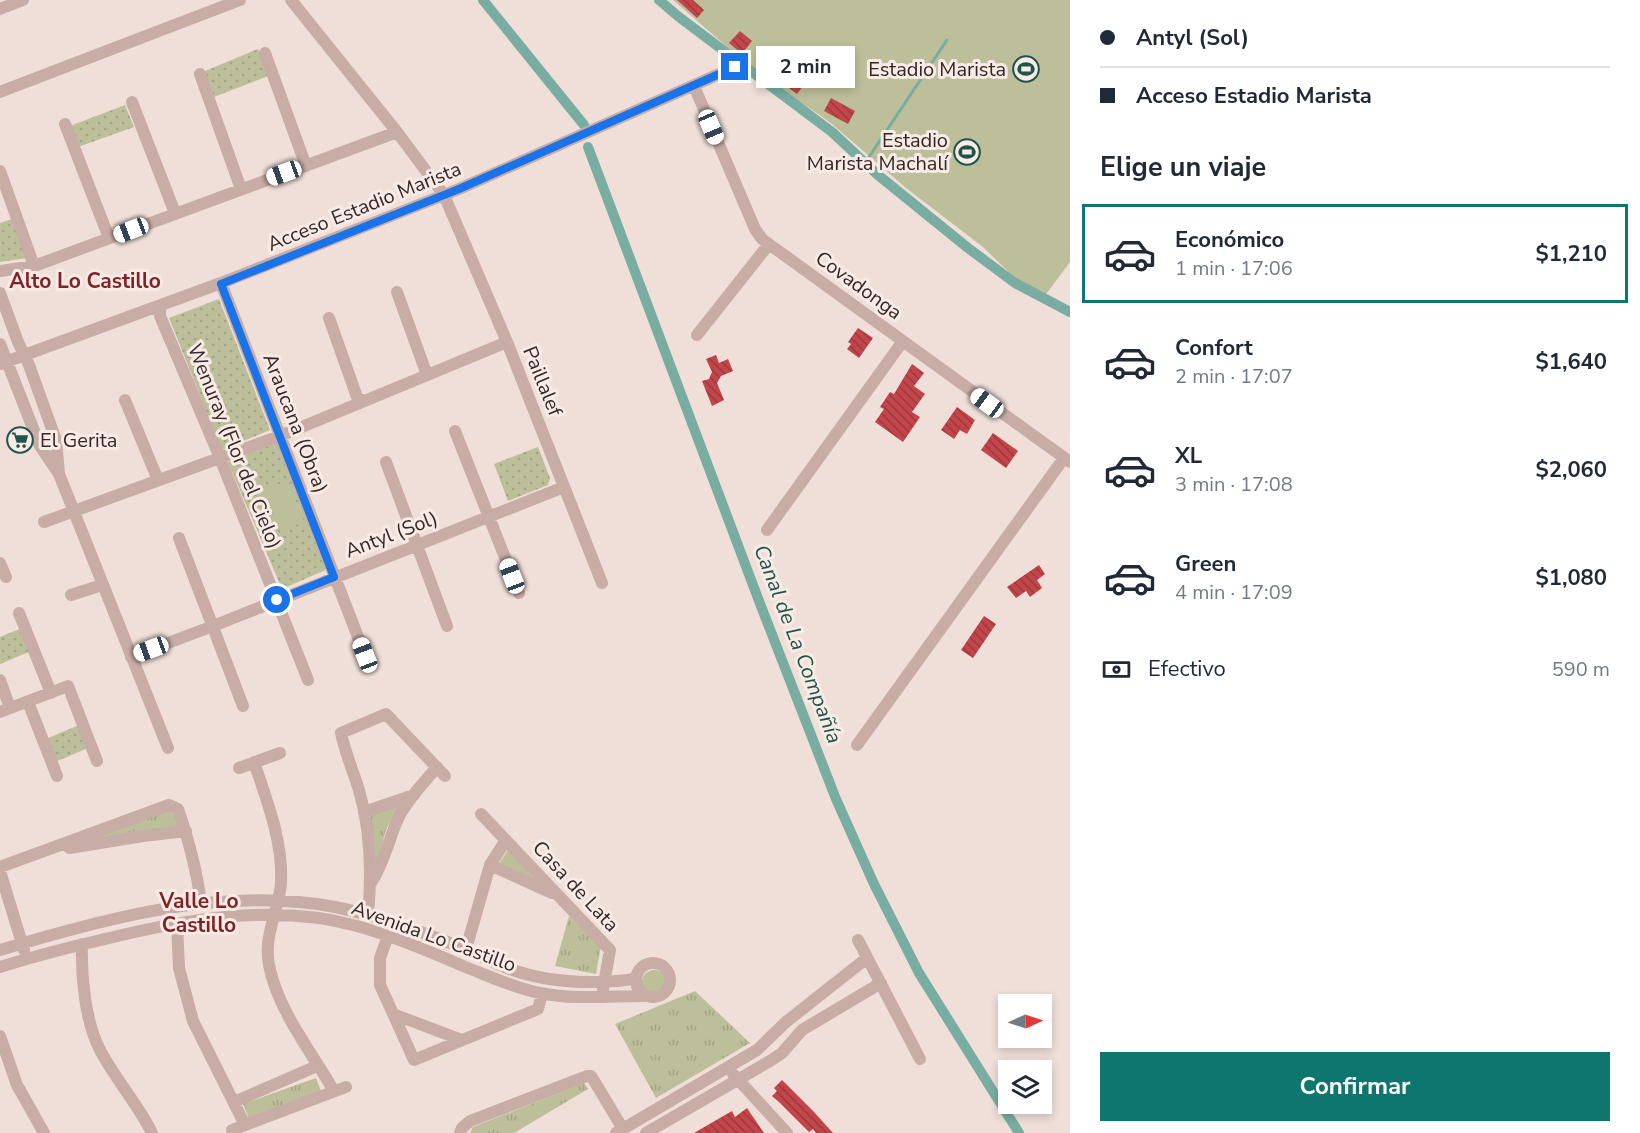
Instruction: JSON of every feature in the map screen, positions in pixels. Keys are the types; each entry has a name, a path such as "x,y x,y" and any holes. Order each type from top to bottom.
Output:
{"street":[{"path":"0,9 20,0"},
{"path":"0,92 240,0"},
{"name":"Paillalef","path":"291,0 397,132 444,195 507,342 602,583"},
{"path":"265,52 306,165"},
{"name":"Acceso Estadio Marista","path":"3,363 221,284 444,195 735,67"},
{"path":"200,74 241,189"},
{"name":"Covadonga","path":"694,86 755,230 769,244 1067,460"},
{"path":"132,102 175,213"},
{"path":"65,124 109,238"},
{"path":"0,271 34,266 397,132"},
{"path":"0,171 34,266"},
{"path":"697,335 769,244"},
{"name":"Araucana (Obra)","path":"221,284 365,655"},
{"path":"397,292 427,375"},
{"path":"0,293 56,440 59,474"},
{"name":"Wenuray (Flor del Cielo)","path":"160,306 160,316 220,458 308,680"},
{"path":"329,318 357,397 363,401"},
{"path":"767,530 903,341"},
{"path":"44,522 280,436 507,342"},
{"path":"0,344 3,363 40,446 59,474 168,748"},
{"path":"125,400 158,480"},
{"path":"455,431 519,593"},
{"path":"857,745 1067,460"},
{"path":"386,462 447,626"},
{"name":"Antyl (Sol)","path":"131,657 564,487"},
{"path":"178,538 243,706"},
{"path":"0,563 6,577"},
{"path":"71,595 102,585"},
{"path":"19,613 51,693"},
{"path":"0,680 5,710 68,686 97,760"},
{"path":"28,702 57,776"},
{"path":"368,915 370,852 364,812 341,732 386,714 441,772 414,795 397,821 381,867 370,884"},
{"path":"239,768 280,753"},
{"path":"232,1130 340,1089 317,1066 291,1020 272,978 268,962 269,933 276,909 281,859 272,815 254,762"},
{"path":"364,812 414,795"},
{"path":"26,958 0,869 169,805 178,809 186,831 197,873 201,904"},
{"name":"Casa de Lata","path":"481,814 610,951 602,996"},
{"path":"33,855 81,845 186,831"},
{"path":"466,950 490,865 506,840"},
{"path":"490,865 558,896"},
{"name":"Avenida Lo Castillo","path":"0,950 138,914 201,904 250,901 276,909 356,926 388,936 510,984 542,994 656,997 666,992 670,981 667,970 651,963 641,968 636,978 626,981 567,982 534,977 393,921 333,907 276,909 177,923 82,944 0,967"},
{"path":"177,923 179,969 184,994 202,1043 245,1125"},
{"path":"388,936 380,958 380,985 414,1060 538,1010 542,994"},
{"path":"858,940 920,1059"},
{"path":"82,944 83,979 93,1032 109,1065 148,1132"},
{"path":"460,1133 470,1121 587,1076 593,1079 619,1131 757,1050 792,1017 867,958"},
{"path":"636,978 637,988 645,996"},
{"path":"646,1133 782,1053 802,1030 881,983"},
{"path":"393,1014 462,1040"},
{"path":"0,1036 17,1085 44,1133"},
{"path":"234,1102 317,1066"},
{"path":"728,1068 787,1133"}],"green space":[{"name":"Estadio Marista Machalí","path":"673,0 1070,0 1070,262 1044,297 1017,280 983,247 906,188 832,124 755,75 733,52"},
{"path":"258,49 268,76 214,97 205,71"},
{"path":"125,105 134,127 78,147 70,126"},
{"path":"12,219 27,258 0,262 0,223"},
{"path":"219,299 270,430 222,450 169,318"},
{"path":"278,442 328,569 282,589 228,462"},
{"path":"538,447 550,478 548,485 508,501 494,464"},
{"path":"287,481 304,522 280,531 264,490"},
{"path":"22,628 31,651 0,664 0,637"},
{"path":"79,725 88,748 55,762 46,739"},
{"path":"399,805 386,830 376,866 370,815"},
{"path":"172,810 182,829 78,842"},
{"path":"508,850 537,882 498,865"},
{"path":"569,916 601,946 596,974 555,966"},
{"path":"654,970 662,974 666,982 662,990 654,994 646,990 642,982 646,974"},
{"path":"695,991 750,1043 656,1098 615,1024"},
{"path":"316,1078 321,1091 249,1119 243,1104"},
{"path":"584,1083 588,1089 514,1133 470,1133 473,1127"}],"building":[{"path":"677,0 693,0 704,10 697,18"},
{"path":"740,31 752,41 742,54 729,43"},
{"path":"790,66 808,79 797,94 780,81"},
{"path":"831,98 855,111 848,124 824,111"},
{"path":"858,328 873,338 859,358 847,349 851,344 848,342"},
{"path":"716,355 719,363 728,359 733,371 721,376 717,383 724,400 712,406 702,381 709,379 712,372 706,359"},
{"path":"912,364 924,373 914,386 925,394 912,412 920,417 903,442 875,422 884,409 880,407 890,392 894,394"},
{"path":"957,407 975,420 967,434 960,430 954,439 941,430"},
{"path":"993,433 1018,451 1006,468 981,450"},
{"path":"1039,565 1045,574 1037,580 1042,588 1030,597 1026,591 1016,598 1007,587"},
{"path":"984,616 996,624 973,658 961,650"},
{"path":"782,1080 833,1133 816,1133 813,1129 809,1132 772,1096 777,1091 774,1088"},
{"path":"747,1108 764,1133 694,1133 732,1111 735,1117"}],"waterway":[{"name":"Canal de La Compañía","path":"483,0 584,125"},
{"path":"659,0 832,132 878,175 968,248 1015,283 1070,312"},
{"path":"865,163 947,40"},
{"name":"Canal de La Compañía","path":"588,147 836,799 874,884 919,973 1019,1133"}],"place":[{"name":"Estadio Marista","path":"1026,69"},
{"name":"Estadio Marista Machalí","path":"967,152"},
{"name":"El Gerita","path":"20,440"}],"district":[{"name":"Alto Lo Castillo","path":"85,281"},
{"name":"Valle Lo Castillo","path":"199,913"}],"route":[{"path":"277,600 334,577 221,284 459,189 735,67"}]}
